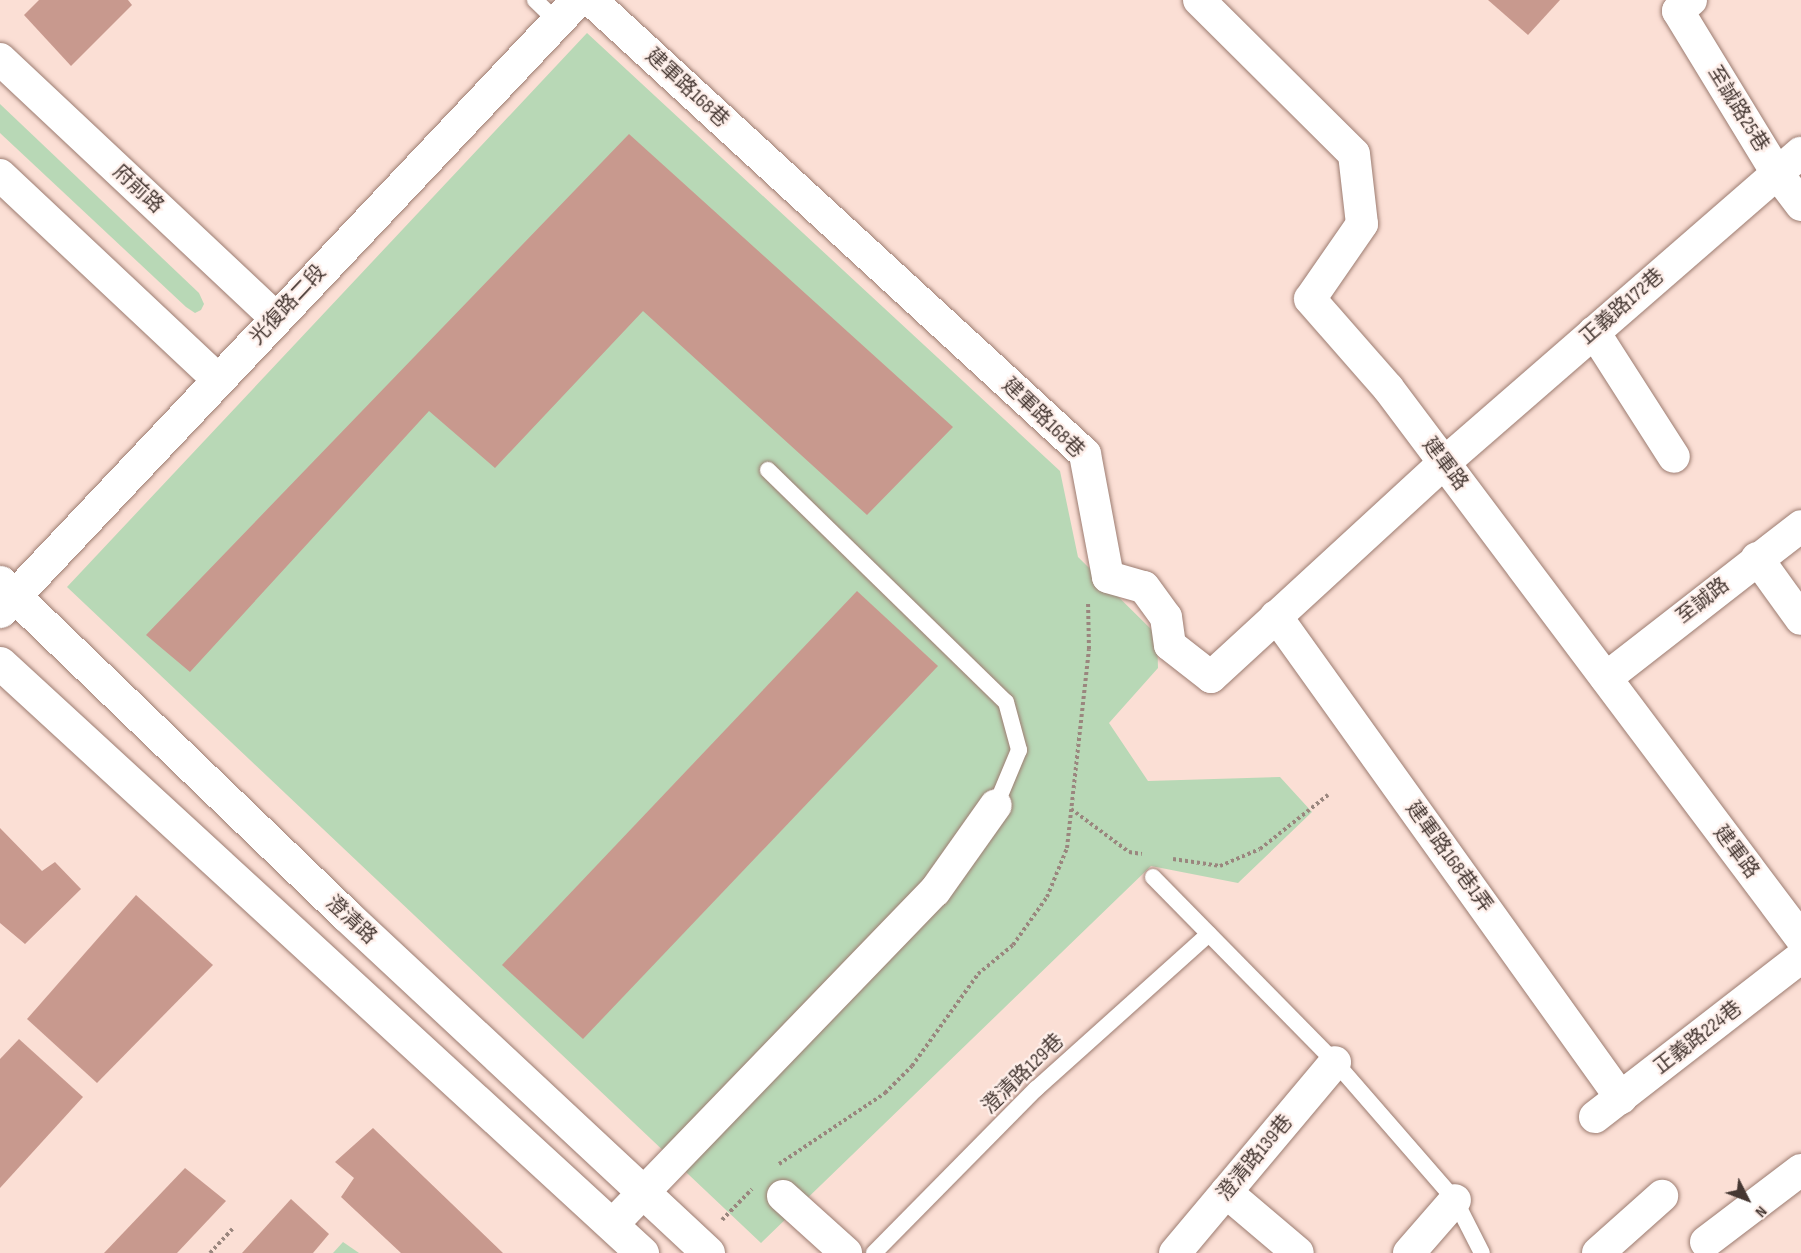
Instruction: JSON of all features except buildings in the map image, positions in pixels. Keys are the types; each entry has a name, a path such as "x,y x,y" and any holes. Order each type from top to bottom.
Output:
{"main road":[{"name":"光復路二段","path":"5,596 276,318 556,7"},
{"name":"澄清路","path":"5,596 705,1250"},
{"path":"0,663 642,1253"}],"street":[{"name":"建軍路168巷","path":"591,0 1085,454 1108,577"},
{"name":"建軍路","path":"1199,0 1354,154 1362,224 1310,300 1388,388 1801,938"},
{"name":"至誠路25巷","path":"1684,6 1777,173 1801,205"},
{"name":"府前路","path":"0,59 276,318"},
{"name":"正義路172巷","path":"1444,463 1801,153"},
{"path":"0,175 218,380"},
{"path":"1594,332 1674,457"},
{"path":"1108,577 1144,587 1166,617 1170,645 1211,677 1444,463"},
{"name":"至誠路","path":"1606,678 1757,558 1801,526"},
{"path":"1757,558 1801,619"},
{"name":"建軍路168巷1弄","path":"1276,616 1621,1098"},
{"path":"612,1225 642,1191 935,891 996,805"},
{"name":"正義路224巷","path":"1595,1117 1801,957"},
{"name":"澄清路139巷","path":"1175,1253 1335,1062"},
{"path":"1706,1242 1801,1170"},
{"path":"771,1183 846,1253"},
{"path":"1226,1192 1298,1253"},
{"path":"1598,1253 1662,1196"},
{"path":"1408,1253 1455,1200"}],"lane":[{"path":"768,470 1006,702 1019,750 996,805"},
{"path":"1153,877 1335,1062 1455,1200 1482,1253"},
{"name":"澄清路129巷","path":"874,1253 1036,1089 1209,934"}],"path":[{"path":"705,1250 735,1203 771,1183 786,1157 885,1093 912,1065 978,974 1013,945 1047,897 1067,848 1089,649 1088,592 1108,577"},
{"path":"1170,859 1220,866 1260,849 1328,795"},
{"path":"1070,809 1129,852 1150,856"},
{"path":"210,1253 232,1229"}],"green space":[{"path":"587,33 1060,471 1078,557 1157,635 1158,668 1109,723 1148,781 1280,777 1312,812 1238,883 1151,866 761,1243 67,587"},
{"path":"0,104 199,293 204,304 201,310 195,313 186,307 0,133"},
{"path":"343,1242 359,1253 333,1253"}]}
